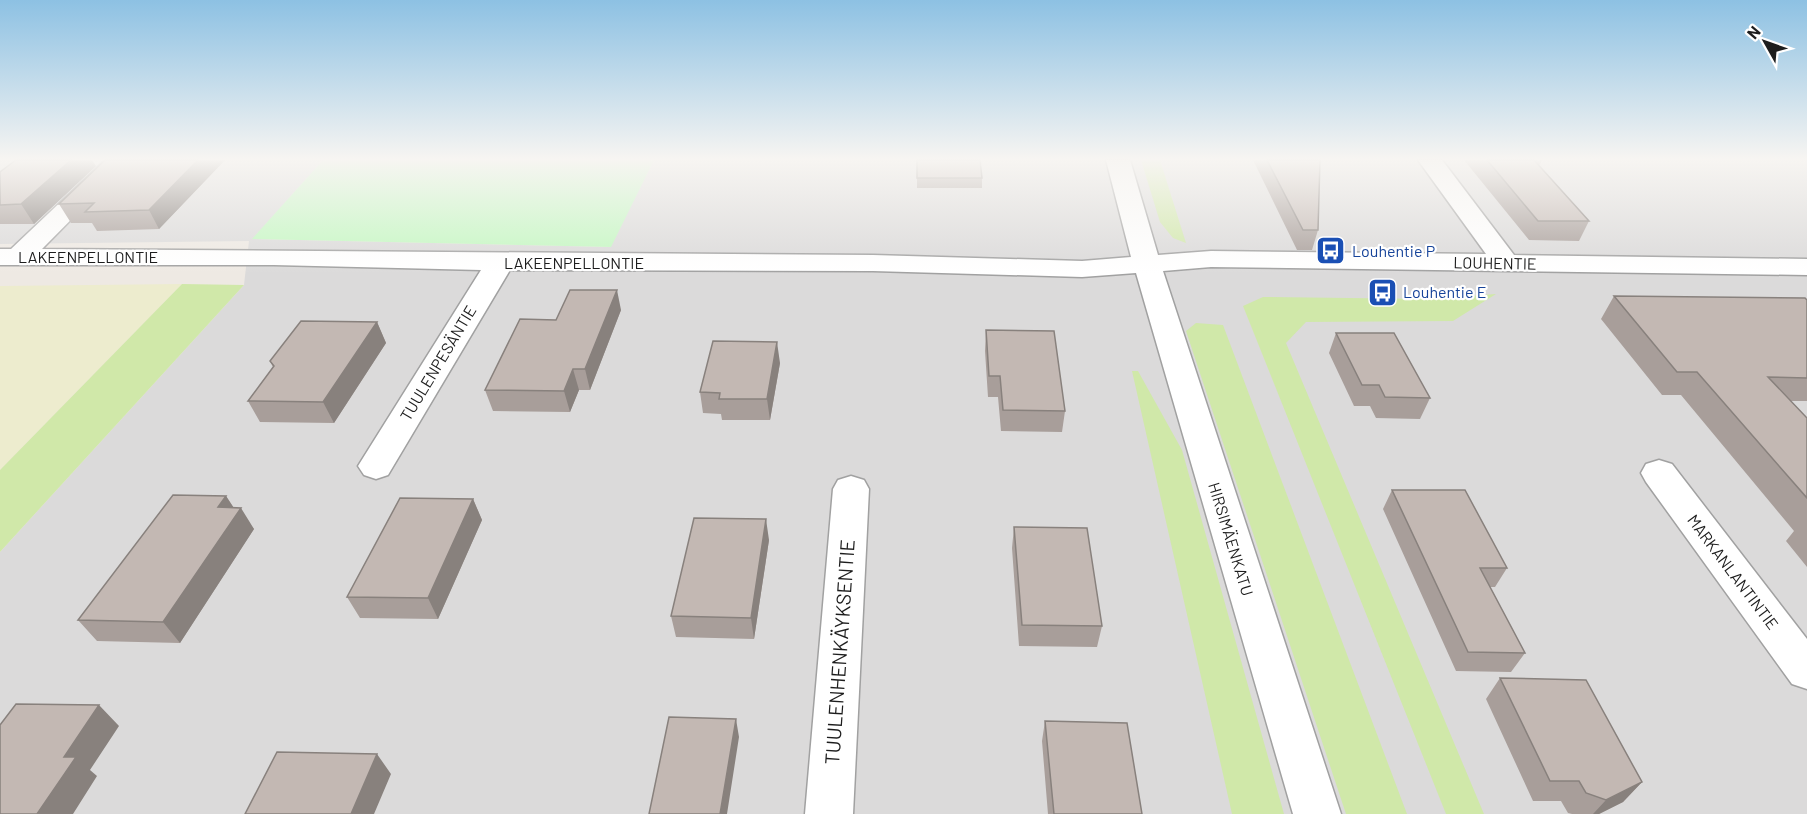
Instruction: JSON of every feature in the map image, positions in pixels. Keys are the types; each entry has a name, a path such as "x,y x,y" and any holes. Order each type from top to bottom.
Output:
{"street":[{"path":"9,257 75,198"},
{"name":"HIRSIMÄENKATU","path":"1129,198 1161,314 1317,814"},
{"path":"1458,198 1506,263"},
{"name":"LAKEENPELLONTIE","path":"9,257 274,257 502,262 873,263 1082,268 1148,263"},
{"name":"LOUHENTIE","path":"1148,263 1211,259 1807,267"},
{"name":"TUULENPESÄNTIE","path":"376,466 490,277 502,262"},
{"name":"MARKANLANTINTIE","path":"1659,474 1807,671"},
{"name":"TUULENHENKÄYKSENTIE","path":"829,814 851,489"}],"shaded area":[{"path":"0,198 289,198 253,239 610,247 635,198 1807,198 1807,814 0,814 0,552 244,285 249,241 0,244"}],"green space":[{"path":"289,198 635,198 611,247 252,239"},
{"path":"1153,198 1172,198 1186,243 1173,238 1160,222"},
{"path":"182,284 0,470 0,286"},
{"path":"182,284 244,285 0,552 0,470"},
{"path":"1496,294 1453,321 1306,322 1286,343 1484,814 1446,814 1243,306 1263,297 1429,299"},
{"path":"1196,323 1223,325 1407,814 1346,814 1186,331"},
{"path":"1132,371 1138,371 1182,450 1284,814 1232,814"}],"building":[{"path":"0,198 28,198 21,204 0,205"},
{"path":"65,198 161,198 149,210 85,212 94,203 59,204"},
{"path":"1287,198 1319,198 1318,230 1303,230"},
{"path":"1519,198 1568,198 1589,221 1538,221"},
{"path":"570,290 617,290 585,369 573,369 564,391 485,390 520,319 556,320"},
{"path":"1614,296 1805,298 1807,300 1807,378 1768,377 1807,418 1807,498 1697,372 1677,372"},
{"path":"301,321 377,322 323,402 248,401 274,366 270,361"},
{"path":"986,330 1054,331 1065,411 1003,410 1000,376 989,376"},
{"path":"1336,333 1394,333 1430,398 1385,397 1379,385 1362,385"},
{"path":"713,341 777,342 767,399 719,399 720,393 700,392"},
{"path":"1392,490 1465,490 1507,568 1480,568 1525,653 1468,652"},
{"path":"173,495 226,496 218,507 241,508 163,622 78,620"},
{"path":"400,498 473,499 428,598 347,597"},
{"path":"694,518 766,519 751,618 671,616"},
{"path":"1014,527 1087,528 1102,626 1022,625"},
{"path":"1500,678 1586,680 1642,782 1606,800 1586,793 1579,781 1550,781"},
{"path":"16,704 99,705 64,757 76,757 37,814 0,814 0,725"},
{"path":"669,717 736,719 720,814 649,814"},
{"path":"1045,721 1127,723 1142,814 1054,814"},
{"path":"277,752 377,754 351,814 245,814"}],"place":[{"name":"Louhentie P","path":"1331,251"},
{"name":"Louhentie E","path":"1382,292"}]}
